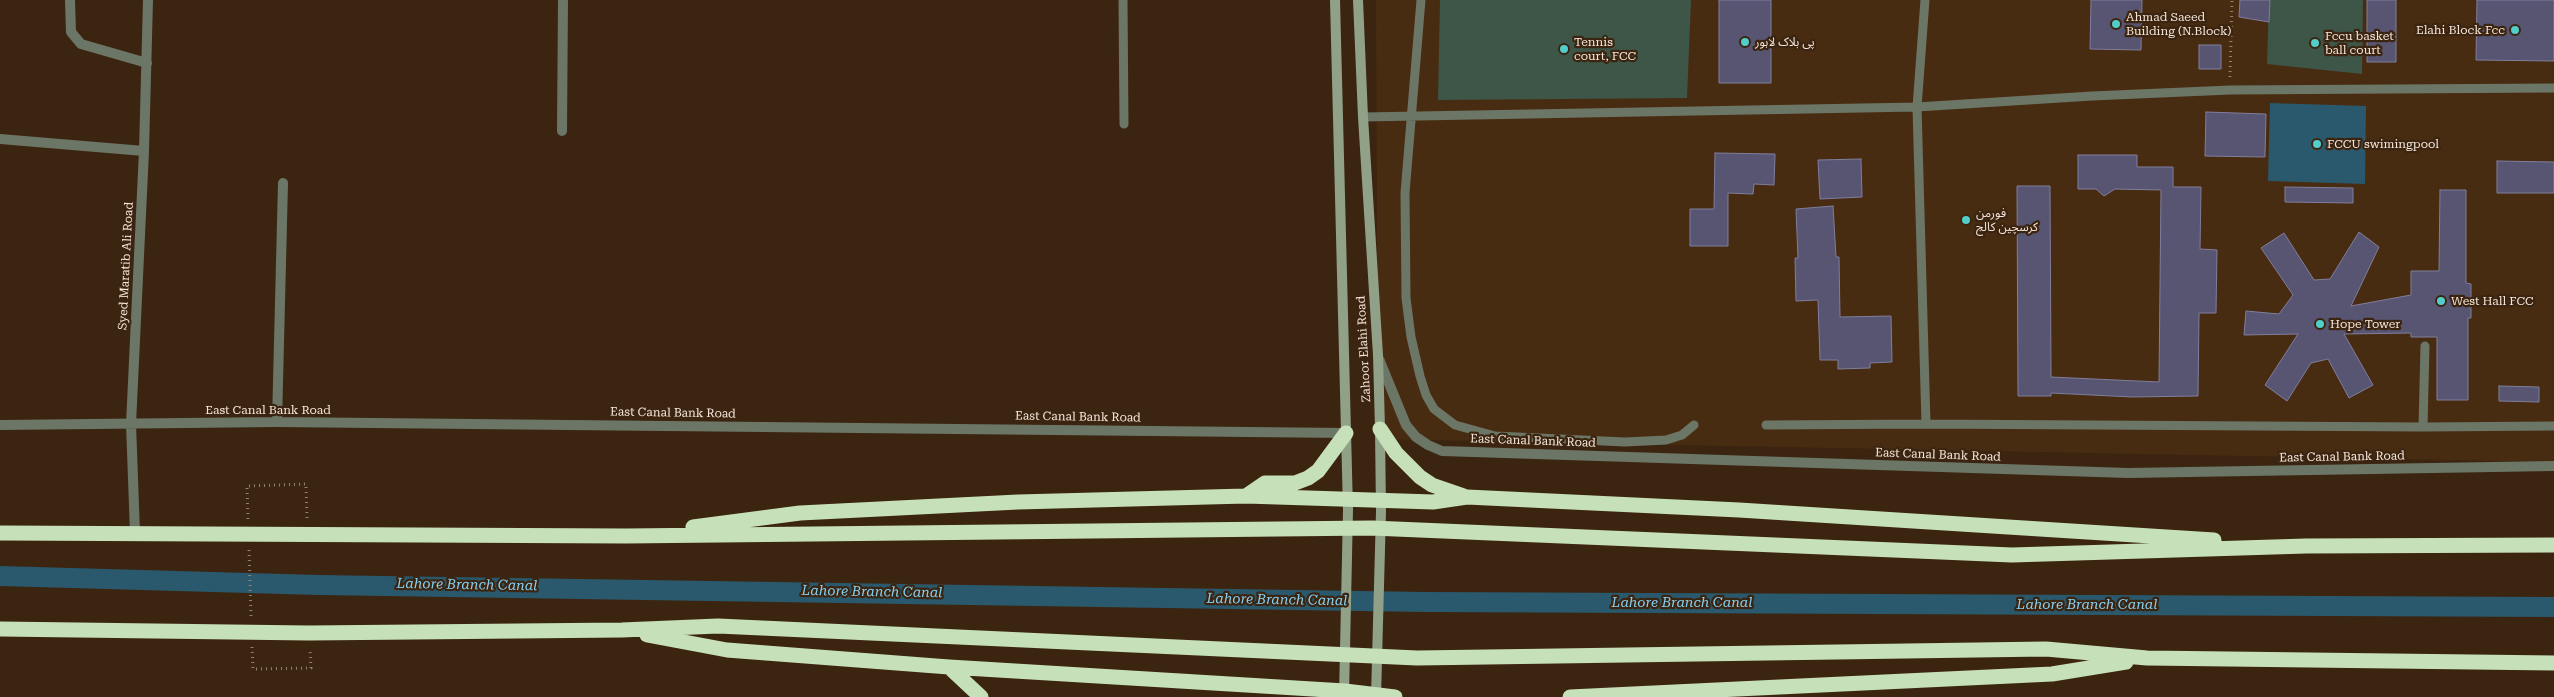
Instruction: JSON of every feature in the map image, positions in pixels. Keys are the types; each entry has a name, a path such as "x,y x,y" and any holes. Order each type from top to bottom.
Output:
{"highway":[{"path":"1380,430 1396,453 1420,477 1432,485 1467,497"},
{"path":"1246,496 1265,483 1295,483 1308,478 1318,471 1346,432"},
{"path":"626,536 800,514 1018,502 1246,496 1347,505 1381,506 1467,497 1739,510 2306,546"},
{"path":"0,534 626,536 1372,528 2012,555 2306,546 2554,545"},
{"path":"0,629 309,633 622,630 718,626 1417,658 2046,649 2147,658 2554,663"},
{"path":"622,630 727,650 949,666 1345,689 1376,696 1395,697"},
{"path":"1570,697 2052,674 2147,658"},
{"path":"949,666 978,696"}],"main road":[{"name":"Zahoor Elahi Road","path":"1335,0 1346,432 1345,689"},
{"name":"Zahoor Elahi Road","path":"1358,0 1363,117 1378,355 1380,430 1381,506 1376,696"}],"street":[{"path":"70,0 71,32 81,44 147,63"},
{"name":"Syed Maratib Ali Road","path":"135,533 131,424 144,151 148,0"},
{"path":"562,131 563,0"},
{"path":"0,139 144,151"},
{"path":"277,422 283,183"},
{"name":"East Canal Bank Road","path":"1378,355 1406,425 1428,446 1442,451 2128,473 2554,466"},
{"name":"East Canal Bank Road","path":"0,425 277,422 1346,432"}],"lane":[{"path":"1123,0 1124,124"},
{"path":"1421,0 1405,193 1406,298 1411,337 1420,376 1426,395 1434,409 1455,425 1495,436 1625,442 1666,440 1682,435 1694,425"},
{"path":"1925,0 1917,107 1926,424"},
{"path":"1363,117 1917,107 2230,90 2554,88"},
{"path":"2423,428 2425,346"},
{"path":"1766,425 1926,424 2423,428 2554,426"}],"path":[{"path":"2230,90 2232,0"},
{"path":"248,524 247,486 306,484 308,534"},
{"path":"249,544 251,621"},
{"path":"252,640 253,670 310,668"}],"shaded area":[{"name":"فورمن کرسچین کالج","path":"1376,0 2554,0 2554,462 1378,439"}],"green space":[{"name":"Tennis court, FCC","path":"1440,0 1691,0 1687,98 1438,100"},
{"name":"Fccu basket ball court","path":"2269,0 2363,0 2362,74 2267,64"}],"water":[{"name":"FCCU swimingpool","path":"2270,103 2366,106 2365,184 2268,181"}],"building":[{"name":"پی بلاک لاہور","path":"1719,0 1771,0 1771,83 1719,83"},
{"name":"Ahmad Saeed Building (N.Block)","path":"2091,0 2142,0 2141,50 2090,49"},
{"path":"2240,0 2270,0 2269,22 2239,17"},
{"path":"2367,0 2396,0 2396,62 2367,62"},
{"name":"Elahi Block Fcc","path":"2477,0 2554,0 2554,61 2476,60"},
{"path":"2199,45 2221,45 2221,69 2199,69"},
{"path":"2206,112 2266,114 2265,157 2205,156"},
{"path":"1715,153 1775,154 1774,185 1754,184 1753,194 1728,193 1728,246 1690,246 1690,209 1714,209"},
{"path":"2078,155 2137,155 2137,167 2173,167 2173,187 2201,187 2200,249 2217,250 2216,313 2199,313 2198,396 2132,397 2051,393 2051,396 2018,396 2017,186 2050,186 2051,377 2159,382 2161,190 2115,189 2104,196 2096,189 2078,189"},
{"path":"1861,159 1862,197 1820,199 1818,160"},
{"path":"2497,161 2554,162 2554,193 2497,193"},
{"path":"2285,187 2353,188 2353,203 2285,202"},
{"path":"2440,190 2466,190 2466,283 2471,284 2471,318 2468,318 2468,400 2437,400 2437,337 2411,337 2411,333 2344,334 2373,385 2349,398 2328,359 2311,363 2287,401 2265,385 2298,334 2244,335 2246,311 2279,314 2293,295 2261,248 2284,233 2314,280 2330,279 2359,232 2379,247 2351,306 2411,295 2411,271 2439,271"},
{"path":"1833,206 1836,257 1839,257 1840,317 1891,316 1892,362 1870,363 1870,368 1838,369 1838,360 1820,360 1818,300 1796,301 1795,258 1798,258 1796,209"},
{"path":"2499,386 2539,387 2539,402 2499,401"}],"waterway":[{"name":"Lahore Branch Canal","path":"0,576 319,585 1426,602 2554,607"}],"place":[{"name":"Ahmad Saeed Building (N.Block)","path":"2116,24"},
{"name":"Elahi Block Fcc","path":"2515,30"},
{"name":"پی بلاک لاہور","path":"1745,42"},
{"name":"Fccu basket ball court","path":"2315,43"},
{"name":"Tennis court, FCC","path":"1564,49"},
{"name":"FCCU swimingpool","path":"2317,144"},
{"name":"فورمن کرسچین کالج","path":"1966,220"},
{"name":"West Hall FCC","path":"2441,301"},
{"name":"Hope Tower","path":"2320,324"}]}
